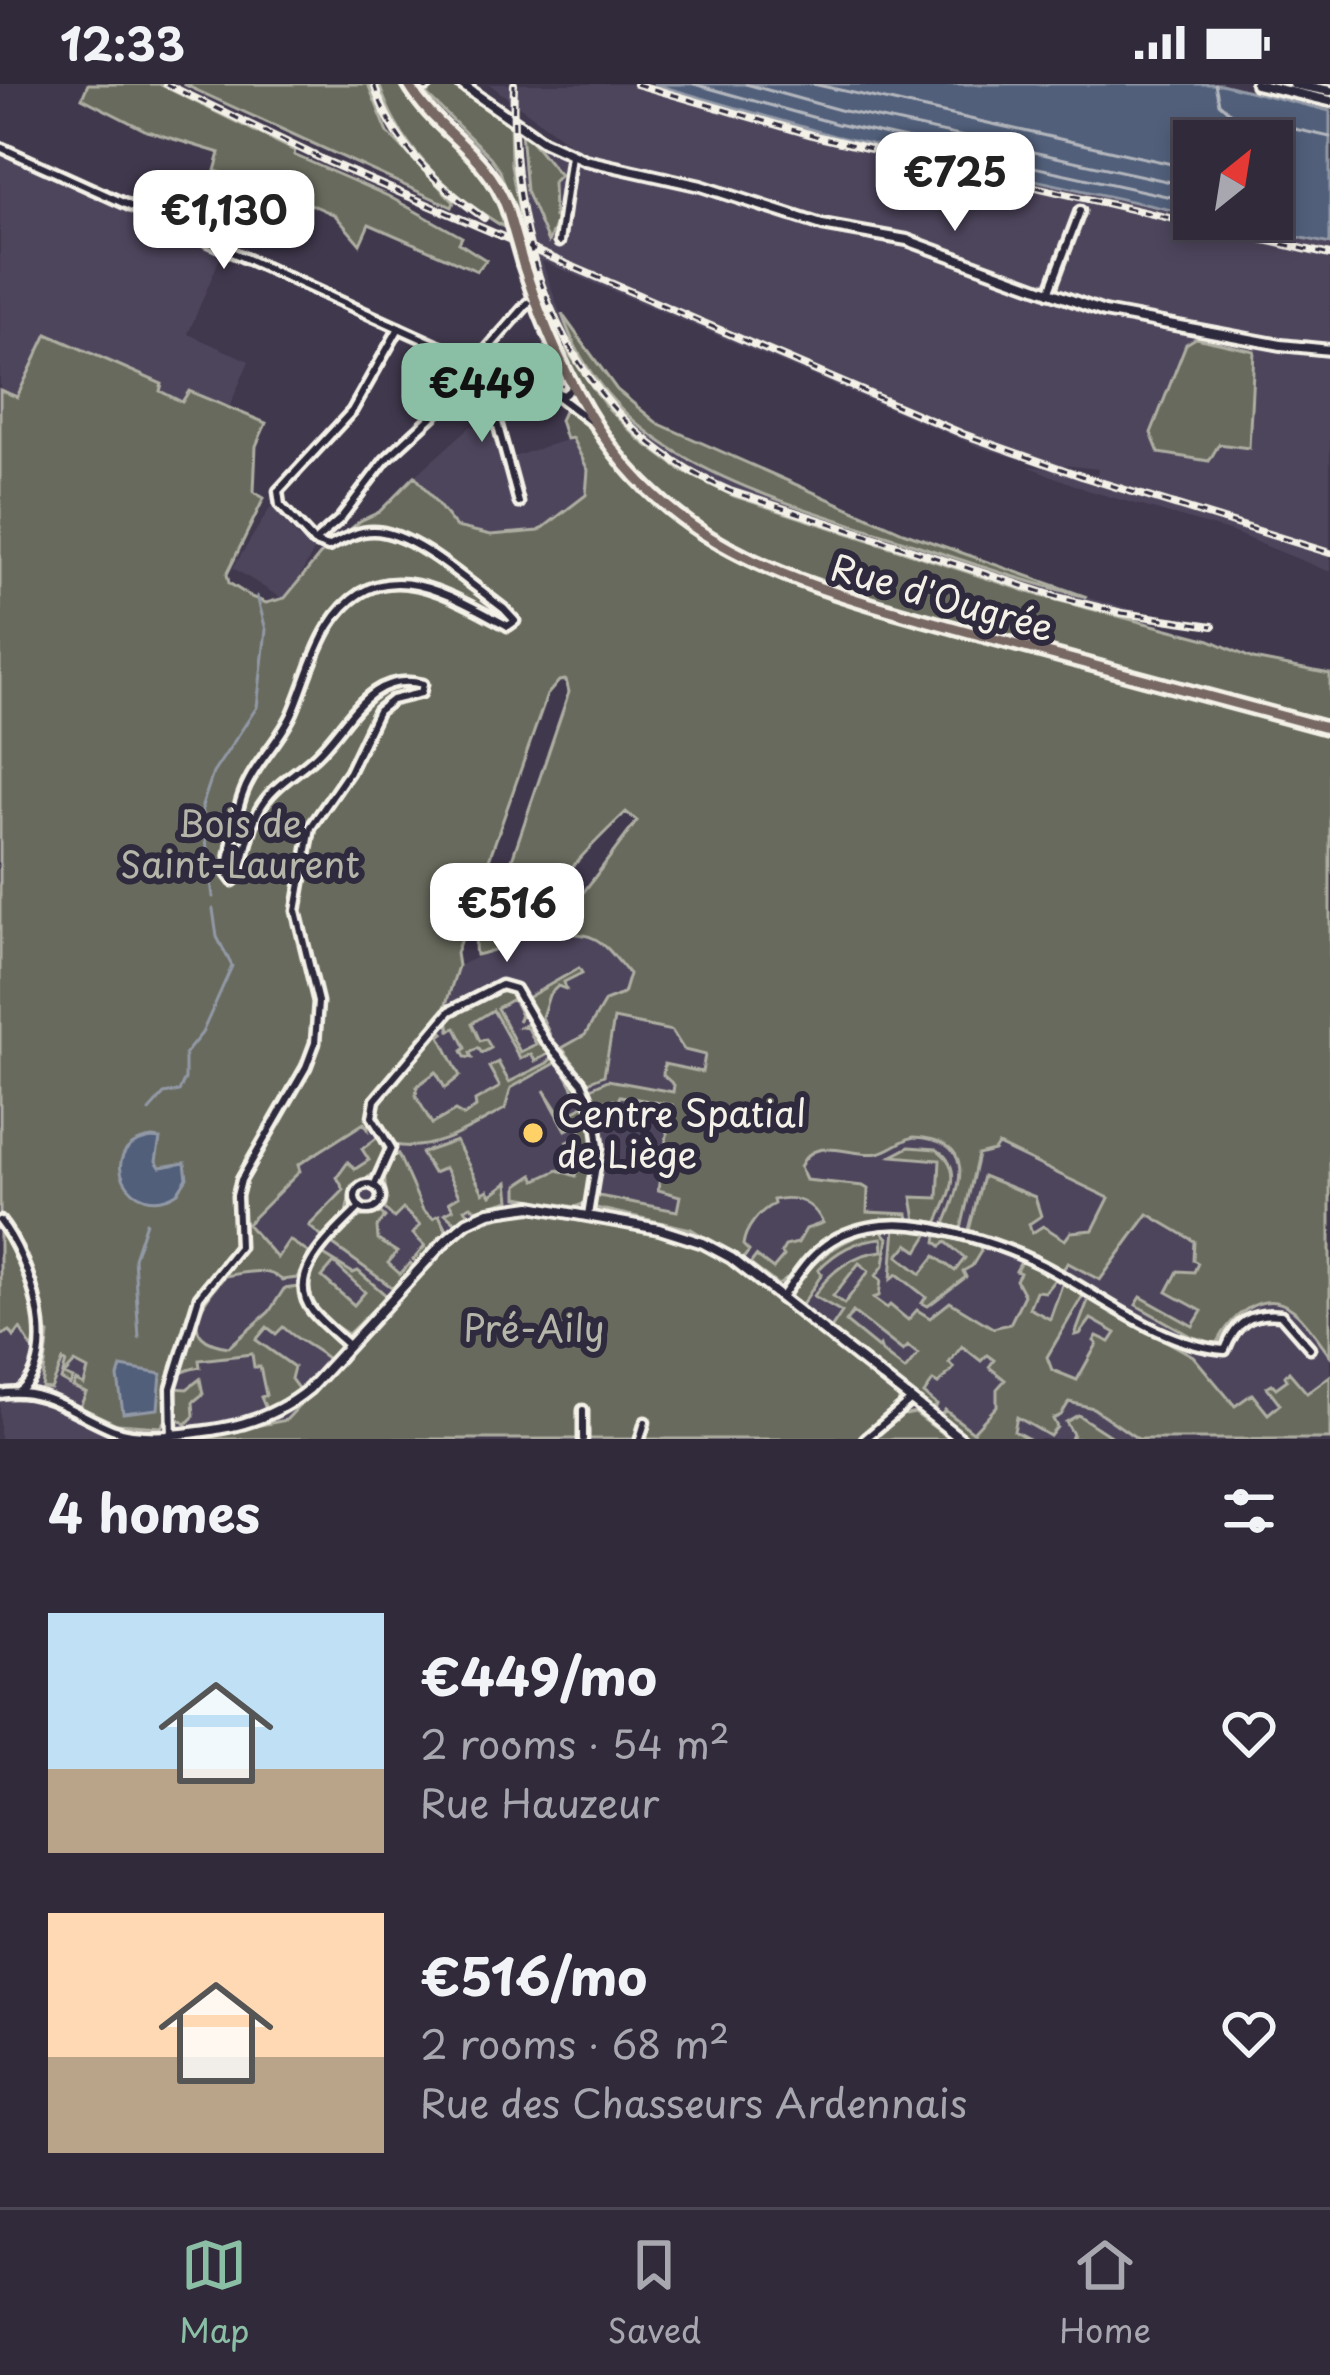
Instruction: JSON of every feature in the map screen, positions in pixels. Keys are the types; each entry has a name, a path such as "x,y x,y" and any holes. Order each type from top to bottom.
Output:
{"main road":[{"path":"409,85 434,121 478,157 494,180 572,388"},
{"name":"Rue d'Ougrée","path":"572,388 593,424 668,510 726,550 783,577 871,606 1330,729"}],"street":[{"path":"461,84 571,155 700,186 814,223 918,244 1111,314 1330,350"},
{"path":"1256,84 1330,96"},
{"path":"1293,84 1330,96"},
{"path":"409,85 427,85 419,102"},
{"name":"Rue d'Ougrée","path":"0,147 485,369 572,388"},
{"path":"559,242 571,155"},
{"path":"1049,293 1080,211"},
{"path":"476,362 528,303"},
{"path":"172,1437 171,1388 199,1298 242,1237 237,1196 241,1180 306,1067 315,1042 318,1003 296,911 311,827 349,772 379,711 392,700 421,693 423,684 386,686 365,698 314,758 272,791 252,824 233,881 227,873 244,790 289,720 328,628 357,597 386,584 421,584 453,595 508,626 515,621 397,535 373,531 328,547 314,542 280,505 278,491 352,411 399,328"},
{"path":"549,384 559,376 562,364"},
{"path":"314,542 340,519 385,460 485,369 519,503"},
{"name":"Rue d'Ougrée","path":"539,384 593,424"},
{"path":"553,394 564,395 572,388"},
{"path":"374,1186 392,1148 372,1117 376,1100 450,1011 501,985 515,988 544,1039 582,1083 595,1113 599,1148 588,1215"},
{"path":"374,1186 380,1204 369,1210 360,1207 358,1189 374,1186"},
{"path":"0,1394 46,1397 121,1432 172,1437 230,1429 271,1415 309,1389 446,1240 467,1222 514,1206 588,1215 703,1243 731,1258 961,1439"},
{"path":"349,1346 314,1313 305,1296 304,1279 313,1258 360,1207"},
{"path":"0,1221 10,1232 33,1287 40,1324 34,1373 19,1392"},
{"path":"781,1298 816,1252 845,1234 884,1224 913,1224 1015,1252 1187,1345 1225,1350 1238,1324 1262,1313 1281,1315 1310,1348"},
{"path":"865,1439 910,1401"},
{"path":"583,1410 583,1439"},
{"path":"640,1439 645,1422"}],"shaded area":[{"path":"489,84 653,84 834,136 1173,210 1173,240 1293,240 1293,236 1330,244 1330,572 1232,532 1087,490 1027,466 1097,475 1098,469 1027,461 979,447 542,261 562,318 602,384 647,432 689,461 766,496 1044,586 1190,625 1107,614 1041,596 762,506 682,471 619,420 567,349 563,350 531,269 511,165 522,164 530,204 547,241 554,218 557,171 549,167 537,144 544,134 568,142"},
{"path":"0,153 222,253 188,334 249,361 229,408 189,392 183,402 160,391 161,383 48,334 17,398 0,390"},
{"path":"471,426 494,435 501,461 572,438 588,470 587,495 539,531 491,535 456,527 415,476"},
{"path":"272,505 297,537 315,549 286,601 233,568"},
{"path":"572,922 609,950 957,1112 1304,1299 1330,1327 1330,1415 1284,1439 950,1439 724,1259 705,1249 684,1240 501,1214 459,1236 285,1420 187,1439 0,1439 0,1208 195,1321 198,1309 223,1278 249,1201 458,966 528,933"}],"green space":[{"path":"88,84 159,84 295,151 294,155 388,196 462,237 459,243 486,260 477,271 369,224 360,244 335,215 269,186 215,171 220,153 147,131 82,98"},
{"path":"183,84 368,84 388,133 454,202 452,207"},
{"path":"379,84 400,84 428,122 473,164 498,202 507,229 429,168 399,129"},
{"path":"429,84 450,84 510,121 511,165 522,230 500,171 424,92"},
{"path":"521,131 560,175 553,182 554,217 558,219 548,242 526,191"},
{"path":"562,314 617,390 657,423 903,532 1087,597 794,505 697,464 654,437 616,404 585,363"},
{"name":"Bois de Saint-Laurent","path":"47,334 162,384 160,391 182,402 189,391 266,423 256,446 254,492 264,498 227,574 229,583 266,603 285,598 320,555 360,521 379,512 415,476 456,527 491,535 539,531 586,495 588,470 572,438 566,439 560,420 566,407 584,395 566,349 605,405 640,440 682,471 734,496 1041,596 1210,640 1253,659 1330,674 1330,1355 1303,1320 1281,1304 1259,1303 1248,1308 1217,1344 1193,1337 1136,1305 1141,1297 1193,1326 1202,1311 1167,1292 1178,1271 1194,1272 1198,1263 1193,1260 1194,1241 1148,1214 1100,1280 1068,1263 1045,1292 1036,1291 1029,1308 1050,1319 1064,1279 1085,1292 1047,1357 1052,1370 1077,1380 1097,1336 1110,1342 1116,1333 1091,1319 1075,1335 1089,1298 1193,1356 1235,1406 1252,1394 1268,1414 1280,1404 1267,1387 1276,1388 1289,1372 1307,1393 1330,1376 1330,1439 1138,1439 1093,1408 1069,1402 1053,1419 1057,1427 1050,1436 1017,1417 1014,1431 1029,1439 968,1439 940,1417 945,1410 973,1432 997,1406 997,1389 1005,1380 989,1367 994,1360 987,1355 981,1361 962,1346 949,1363 954,1368 938,1384 933,1381 924,1394 937,1405 933,1411 830,1330 842,1312 814,1296 843,1265 883,1251 882,1238 839,1252 818,1270 822,1274 802,1305 792,1301 790,1289 820,1259 842,1243 881,1230 888,1238 884,1265 876,1276 881,1280 879,1296 873,1298 908,1320 917,1310 930,1318 950,1302 993,1328 1010,1324 1024,1295 1016,1271 1021,1262 1033,1267 1036,1255 969,1230 983,1176 1035,1197 1041,1216 1029,1224 1032,1233 1043,1226 1065,1240 1071,1232 1093,1230 1109,1198 998,1145 978,1155 961,1229 945,1224 960,1167 948,1146 914,1137 878,1153 814,1151 800,1167 806,1180 863,1186 868,1189 867,1212 908,1214 909,1219 883,1219 844,1229 821,1243 778,1285 750,1264 756,1256 773,1269 784,1256 785,1246 798,1243 806,1229 823,1223 802,1202 773,1200 747,1233 743,1245 749,1251 742,1260 691,1229 596,1208 594,1199 599,1196 677,1211 680,1196 658,1190 672,1105 620,1096 595,1101 589,1089 608,1080 673,1092 674,1085 663,1075 664,1064 702,1072 705,1055 684,1050 672,1031 614,1019 604,1075 588,1082 562,1048 585,1035 605,1001 623,994 629,974 597,940 580,934 552,934 637,821 626,812 573,867 522,935 476,955 479,922 508,871 569,692 566,680 547,695 456,953 458,966 445,1007 370,1101 368,1129 364,1123 298,1165 300,1171 247,1224 277,1258 289,1240 309,1253 297,1278 282,1280 262,1272 225,1276 198,1319 202,1337 229,1347 269,1312 284,1289 299,1287 311,1315 338,1342 338,1349 328,1359 283,1327 276,1334 267,1327 256,1340 294,1367 291,1379 300,1391 267,1411 261,1397 266,1395 260,1367 254,1367 252,1354 199,1360 200,1367 182,1373 174,1388 187,1389 200,1379 203,1394 193,1402 194,1416 186,1424 175,1417 161,1427 117,1424 80,1407 86,1393 73,1387 76,1381 84,1385 88,1370 75,1363 64,1375 73,1379 70,1385 61,1380 63,1361 51,1389 42,1388 49,1334 35,1325 34,1351 20,1329 14,1337 10,1331 0,1336 0,390 17,397","holes":["859,1263 869,1271 844,1304 833,1296","853,1312 903,1351 908,1346 918,1354 905,1370 846,1322"]},
{"path":"1196,338 1254,351 1249,448 1219,444 1209,461 1159,453 1151,433 1186,344"},
{"path":"579,968 582,973 564,982 566,989 558,986 549,995 542,1017 549,1033 544,1033 525,999"},
{"path":"504,988 514,992 524,1012 518,1021 521,1015 513,999 497,1008 520,1052 536,1044 528,1028 521,1027 528,1024 552,1052 535,1061 531,1054 520,1059 493,1010 472,1023 480,1041 486,1039 491,1048 482,1053 478,1048 470,1053 472,1058 465,1057 462,1051 466,1048 456,1028 450,1030 448,1019"},
{"path":"439,1028 460,1076 445,1088 436,1072 417,1086 416,1096 432,1124 455,1111 464,1116 476,1107 475,1101 500,1087 489,1067 498,1062 509,1082 555,1055 556,1063 511,1088 505,1109 466,1130 424,1145 394,1145 376,1109"},
{"path":"567,1067 590,1112 592,1163 577,1162 581,1155 568,1142 582,1135 579,1128 566,1130 544,1090 562,1118 583,1106 563,1069"},
{"path":"378,1137 384,1151 374,1174 352,1185 346,1213 323,1238 309,1226 344,1190 337,1177 348,1162 355,1169 369,1160 362,1149"},
{"path":"456,1141 483,1193 488,1190 491,1195 508,1182 510,1200 476,1210 471,1206 465,1209 469,1214 456,1223 445,1213 453,1209 449,1202 459,1196 445,1168 433,1173 421,1153"},
{"path":"909,1147 936,1149 950,1165 952,1184 937,1223 916,1220 912,1197 938,1198 940,1160 892,1156"},
{"path":"398,1154 423,1210 433,1218 439,1215 447,1232 417,1263 413,1260 425,1246 413,1234 420,1225 403,1209 394,1218 385,1209 387,1167"},
{"path":"578,1168 590,1170 583,1204 575,1207 518,1197 518,1185 533,1175 536,1180 558,1170 576,1176"},
{"name":"Pré-Aily","path":"516,1212 623,1225 724,1259 899,1398 898,1410 915,1413 950,1439 187,1439 286,1420 459,1236 474,1225"},
{"path":"381,1213 385,1217 377,1227 378,1240 397,1252 388,1263 400,1274 410,1263 414,1266 393,1288 332,1244 359,1217"},
{"path":"895,1227 930,1232 918,1251 908,1244 898,1256 921,1274 935,1256 955,1271 965,1258 946,1242 941,1246 936,1242 938,1231 979,1243 981,1251 963,1271 966,1277 928,1306 922,1303 926,1297 897,1274 891,1279"},
{"path":"322,1254 353,1273 358,1271 387,1296 348,1334 327,1319 313,1300 310,1278","holes":["334,1263 365,1292 354,1305 322,1277"]},
{"path":"1078,1415 1115,1439 1071,1439 1066,1422"}],"water":[{"path":"653,84 1221,84 1330,111 1330,244 1293,236 1293,120 1173,120 1173,210 834,136"},
{"path":"160,1139 156,1161 160,1167 185,1163 187,1178 178,1192 161,1199 133,1191 121,1167 123,1155 133,1144"},
{"path":"121,1367 161,1374 158,1409 123,1413"}],"waterway":[{"path":"213,897 202,806 213,773 257,707 266,630 257,596"},
{"path":"149,1111 164,1094 179,1091 185,1079 185,1054 202,1033 232,966 217,937 213,909"},
{"path":"139,1338 134,1258 146,1222"}],"railway":[{"path":"166,84 326,161 963,434 1087,478 1330,553"},
{"path":"374,84 392,125 417,160 484,218"},
{"path":"514,84 522,209 536,268 558,324 588,375 626,421 673,460 730,491 1057,597 1122,613 1213,626"},
{"path":"636,84 819,137 1330,255"}],"place":[{"name":"Centre Spatial de Liège","path":"533,1133"}]}
